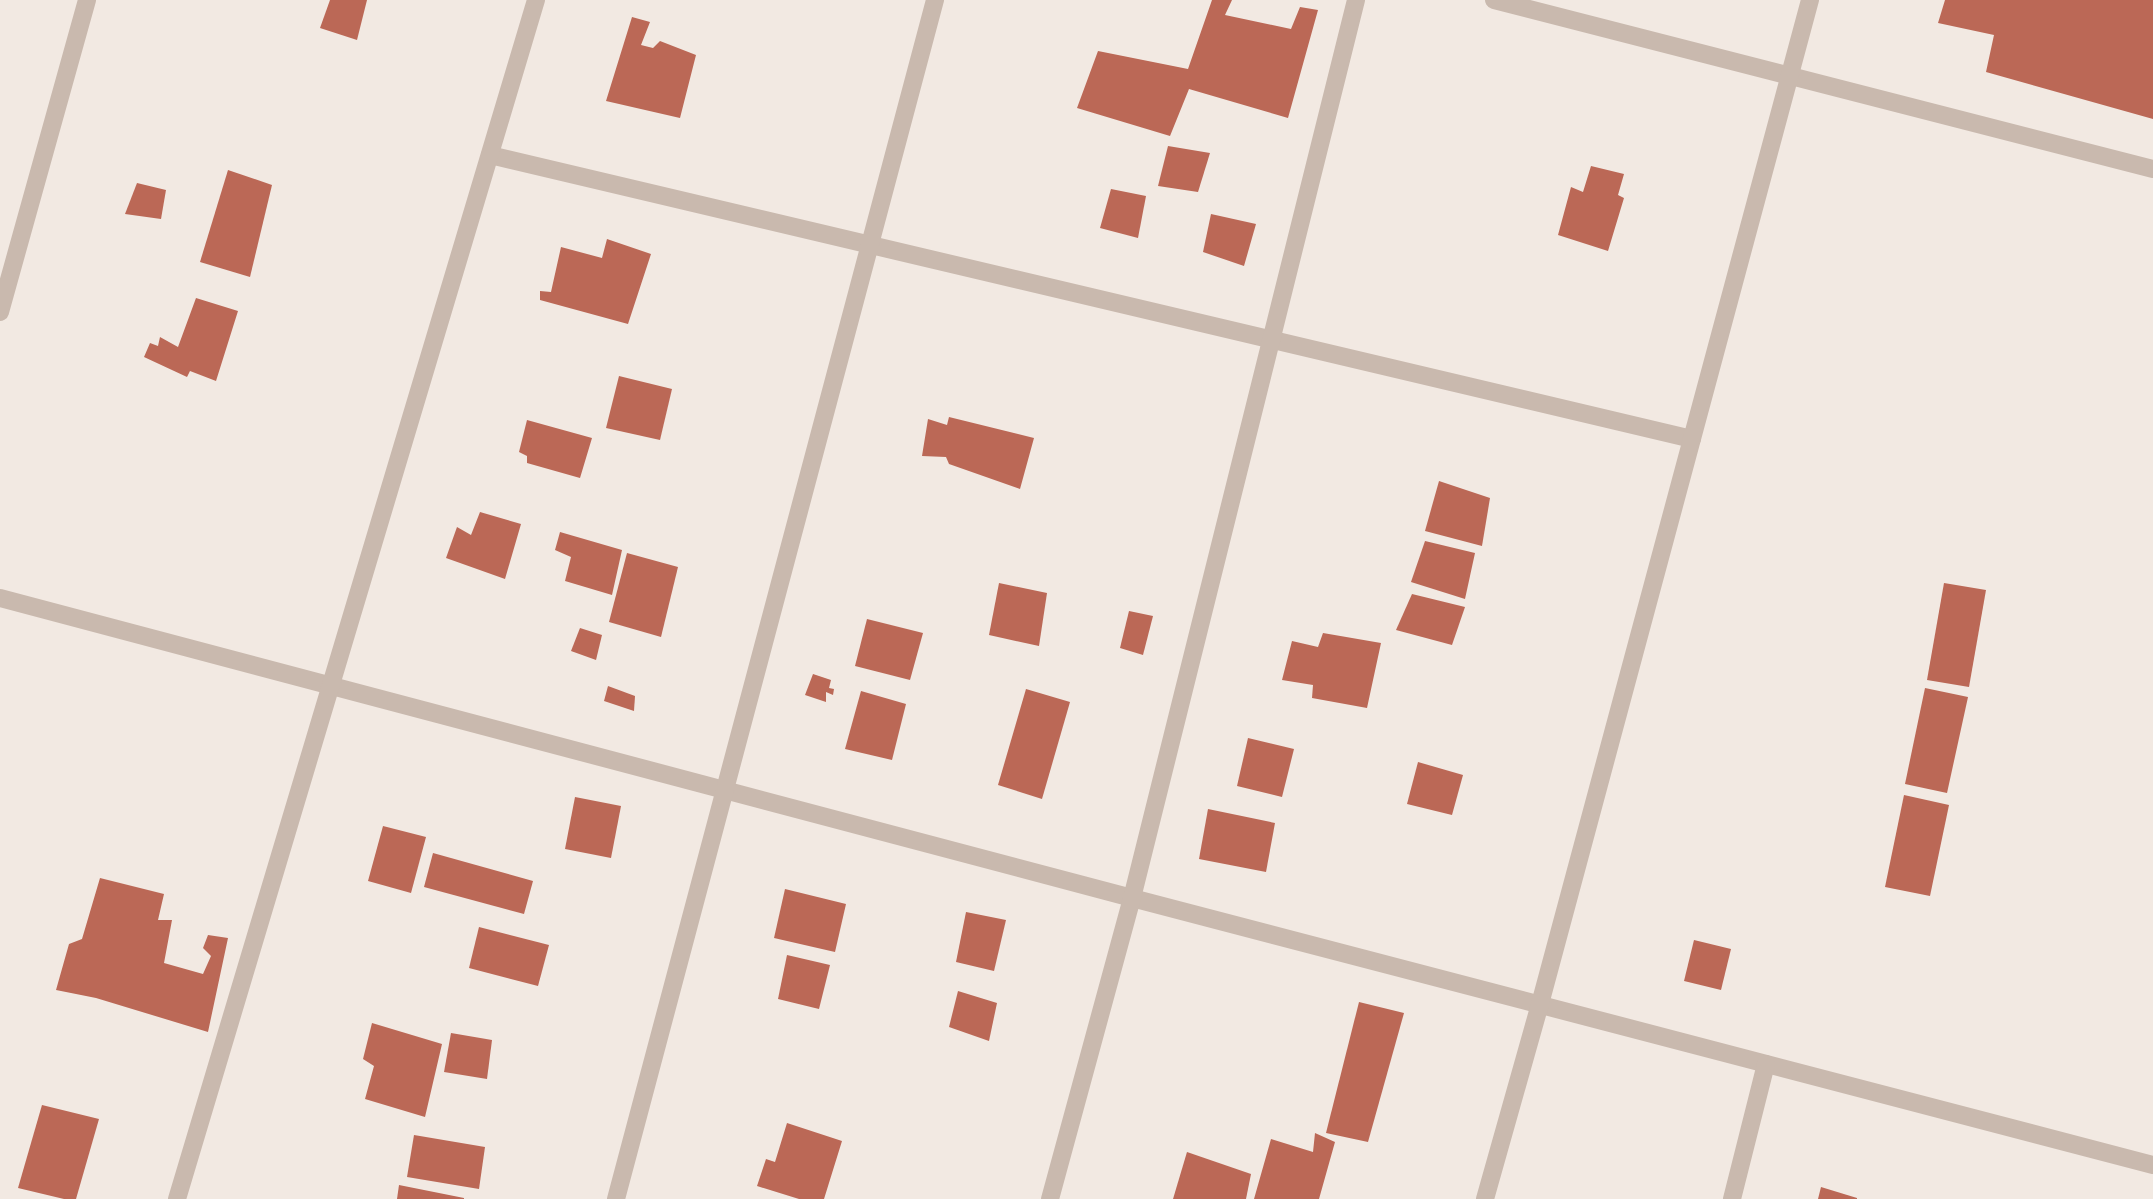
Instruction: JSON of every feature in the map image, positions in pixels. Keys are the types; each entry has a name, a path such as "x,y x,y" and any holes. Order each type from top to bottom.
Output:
{"street":[{"path":"0,312 87,0"},
{"path":"177,1199 536,0"},
{"path":"615,1199 935,0"},
{"path":"1049,1199 1132,898 1356,0"},
{"path":"1494,0 2153,169"},
{"path":"1485,1199 1810,0"},
{"path":"490,155 1692,439"},
{"path":"0,598 2153,1165"},
{"path":"1732,1199 1766,1064"}],"building":[{"path":"330,0 367,0 357,40 320,28"},
{"path":"1212,0 1232,0 1225,15 1291,29 1300,7 1318,10 1288,118 1189,89 1170,136 1077,108 1098,51 1188,69"},
{"path":"1945,0 2153,0 2153,119 1986,72 1994,35 1938,23"},
{"path":"632,17 650,22 641,45 653,48 660,41 696,55 680,118 606,101"},
{"path":"1168,146 1210,153 1198,192 1158,186"},
{"path":"1591,166 1624,174 1618,195 1624,198 1608,251 1558,235 1571,187 1583,192"},
{"path":"228,170 272,185 250,277 200,262"},
{"path":"137,183 166,190 161,219 125,214"},
{"path":"1111,189 1146,196 1138,238 1100,228"},
{"path":"1211,214 1256,224 1244,266 1203,252"},
{"path":"607,239 651,254 628,324 540,300 540,291 551,292 561,247 602,258"},
{"path":"196,298 238,311 216,381 190,371 187,377 144,357 150,343 158,346 160,337 178,347"},
{"path":"619,376 672,389 660,440 606,428"},
{"path":"949,417 1034,438 1020,489 949,464 946,457 922,456 928,419 947,425"},
{"path":"527,420 592,438 580,478 527,463 527,456 519,452"},
{"path":"1439,481 1490,498 1482,546 1425,531"},
{"path":"480,512 521,524 505,579 446,558 457,527 471,535"},
{"path":"560,532 622,550 612,595 565,581 571,557 555,550"},
{"path":"1425,541 1475,553 1465,599 1411,582"},
{"path":"627,553 678,567 661,637 609,622"},
{"path":"999,583 1047,593 1039,646 989,635"},
{"path":"1944,583 1986,590 1969,687 1927,680"},
{"path":"1412,594 1465,607 1452,645 1396,630"},
{"path":"1129,611 1153,616 1143,655 1120,648"},
{"path":"867,619 923,633 910,680 855,666"},
{"path":"580,628 602,635 596,660 571,651"},
{"path":"1323,633 1381,643 1367,708 1312,698 1313,685 1282,680 1292,641 1318,647"},
{"path":"813,674 831,680 829,688 834,689 833,695 826,692 826,702 805,695"},
{"path":"608,686 635,696 634,711 604,701"},
{"path":"1925,688 1968,697 1947,793 1905,784"},
{"path":"1026,689 1070,702 1042,799 998,785"},
{"path":"861,691 906,704 892,760 845,749"},
{"path":"1248,738 1294,749 1282,797 1237,786"},
{"path":"1418,762 1463,775 1452,815 1407,804"},
{"path":"1904,795 1949,805 1930,896 1885,887"},
{"path":"575,797 621,806 611,858 565,849"},
{"path":"1208,809 1275,823 1266,872 1199,859"},
{"path":"383,826 426,837 411,893 368,881"},
{"path":"433,853 533,881 524,914 424,887"},
{"path":"100,878 164,894 158,920 172,920 164,963 203,974 211,956 203,948 208,935 228,938 208,1032 96,998 56,990 69,944 82,939"},
{"path":"785,889 846,904 835,952 774,938"},
{"path":"966,912 1006,920 994,971 956,962"},
{"path":"479,927 549,945 538,986 469,968"},
{"path":"1694,940 1731,949 1721,990 1684,981"},
{"path":"787,955 830,965 819,1009 778,999"},
{"path":"958,991 997,1003 989,1041 949,1027"},
{"path":"1359,1002 1404,1013 1368,1142 1326,1133"},
{"path":"372,1023 442,1044 425,1117 365,1099 374,1066 363,1059"},
{"path":"451,1033 492,1040 487,1079 444,1072"},
{"path":"42,1105 99,1119 76,1199 64,1199 18,1188"},
{"path":"787,1123 842,1141 824,1199 799,1199 757,1186 766,1159 775,1162"},
{"path":"1315,1133 1335,1142 1319,1199 1254,1199 1271,1139 1313,1152"},
{"path":"414,1135 485,1147 479,1189 407,1177"},
{"path":"1187,1152 1251,1174 1246,1199 1173,1199"},
{"path":"399,1185 464,1198 464,1199 397,1199"},
{"path":"1821,1187 1857,1198 1857,1199 1818,1199"}]}
